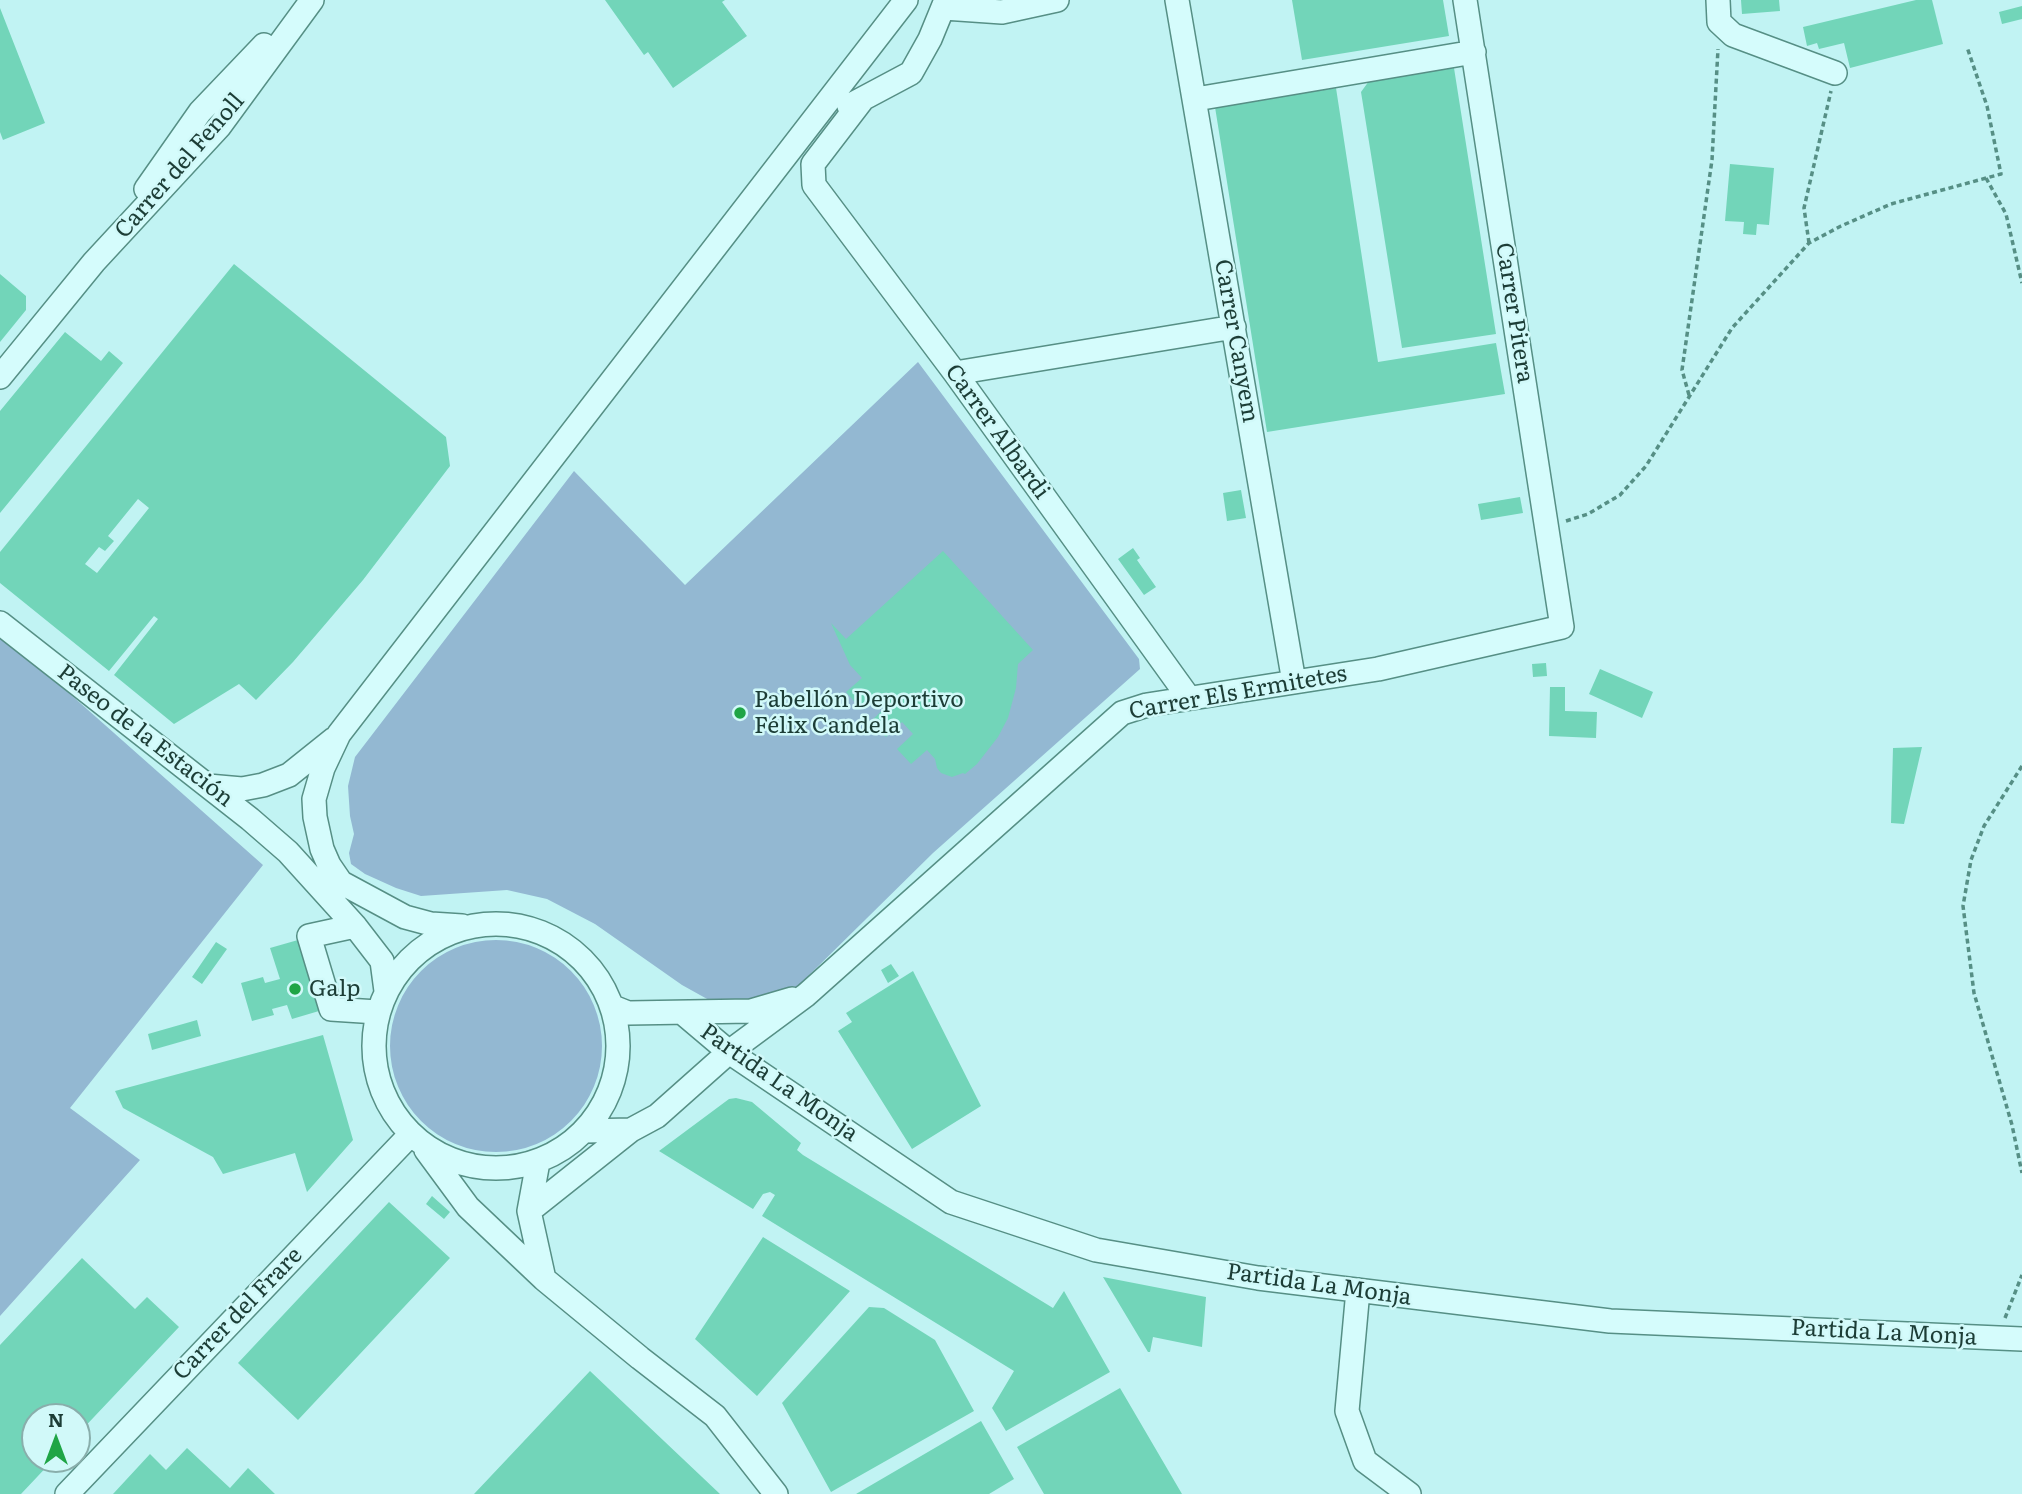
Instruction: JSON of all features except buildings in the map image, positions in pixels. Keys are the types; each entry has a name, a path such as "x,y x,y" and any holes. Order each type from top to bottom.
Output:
{"street":[{"name":"Carrer del Fenoll","path":"0,377 94,262 200,112 310,0"},
{"path":"342,884 322,849 314,817 314,799 323,768 339,734 906,0"},
{"path":"808,125 911,73 946,3 1002,12 1057,0"},
{"name":"Carrer Canyem","path":"1177,0 1294,682"},
{"name":"Carrer Pitera","path":"1465,0 1563,627"},
{"path":"1719,11 1733,35 1835,73"},
{"path":"1196,99 1474,52"},
{"name":"Carrer Albardi","path":"862,100 813,164 814,185 955,373 1189,698"},
{"path":"955,373 1234,327"},
{"name":"Paseo de la Estación","path":"0,623 250,819 288,852 355,926 382,961 386,991"},
{"name":"Carrer Els Ermitetes","path":"585,1131 631,1130 657,1116 729,1052 806,995 1122,713 1147,705 1378,668 1563,627"},
{"path":"208,786 242,789 263,785 289,775 339,734"},
{"path":"250,819 250,806 263,785"},
{"name":"Paseo de la Estación","path":"288,852 342,884 405,916 431,924 472,926"},
{"path":"416,1140 458,1163 498,1169 538,1162 564,1149 585,1131 605,1104 616,1073 619,1040 613,1007 594,973 581,958 558,940 530,928 501,924 472,926 437,938 407,961 386,991 377,1012 372,1045 377,1078 390,1109 468,1206 544,1279 640,1359 715,1416 776,1494"},
{"path":"355,926 309,936 331,1009 377,1012"},
{"name":"Carrer Els Ermitetes","path":"613,1007 628,1013 751,1011 806,995"},
{"name":"Partida La Monja","path":"684,1014 729,1052 950,1202 1096,1250 1258,1278 1610,1321 2022,1339"},
{"path":"529,1212 631,1130"},
{"name":"Carrer del Frare","path":"66,1494 416,1140"},
{"path":"538,1162 529,1212 544,1279"},
{"path":"1358,1290 1347,1411 1365,1461 1409,1494"}],"path":[{"path":"1689,397 1682,370 1712,160 1719,11"},
{"path":"1547,527 1588,514 1620,495 1646,466 1732,328 1809,243 1891,204 2001,174 1987,106 1967,47"},
{"path":"1809,243 1804,208 1835,73"},
{"path":"1986,178 2006,214 2022,283"},
{"path":"2022,766 1984,826 1970,860 1963,906 1975,993 2012,1125 2022,1173"},
{"path":"1996,1338 2022,1275"}],"shaded area":[{"name":"Pabellón Deportivo Félix Candela","path":"918,362 1139,659 1140,669 933,853 795,989 745,1002 709,1000 682,985 595,924 547,899 507,890 421,896 365,874 351,864 349,853 354,834 348,786 355,757 574,471 685,585"},
{"path":"0,632 263,865 70,1108 140,1160 0,1316"},
{"path":"496,940 517,942 536,948 571,971 594,1006 600,1025 600,1067 594,1086 571,1121 536,1144 517,1150 496,1152 475,1150 456,1144 421,1121 398,1086 392,1067 390,1046 392,1025 398,1006 421,971 456,948 475,942"}],"place":[{"name":"Pabellón Deportivo Félix Candela","path":"740,713"},
{"name":"Galp","path":"295,989"}]}
